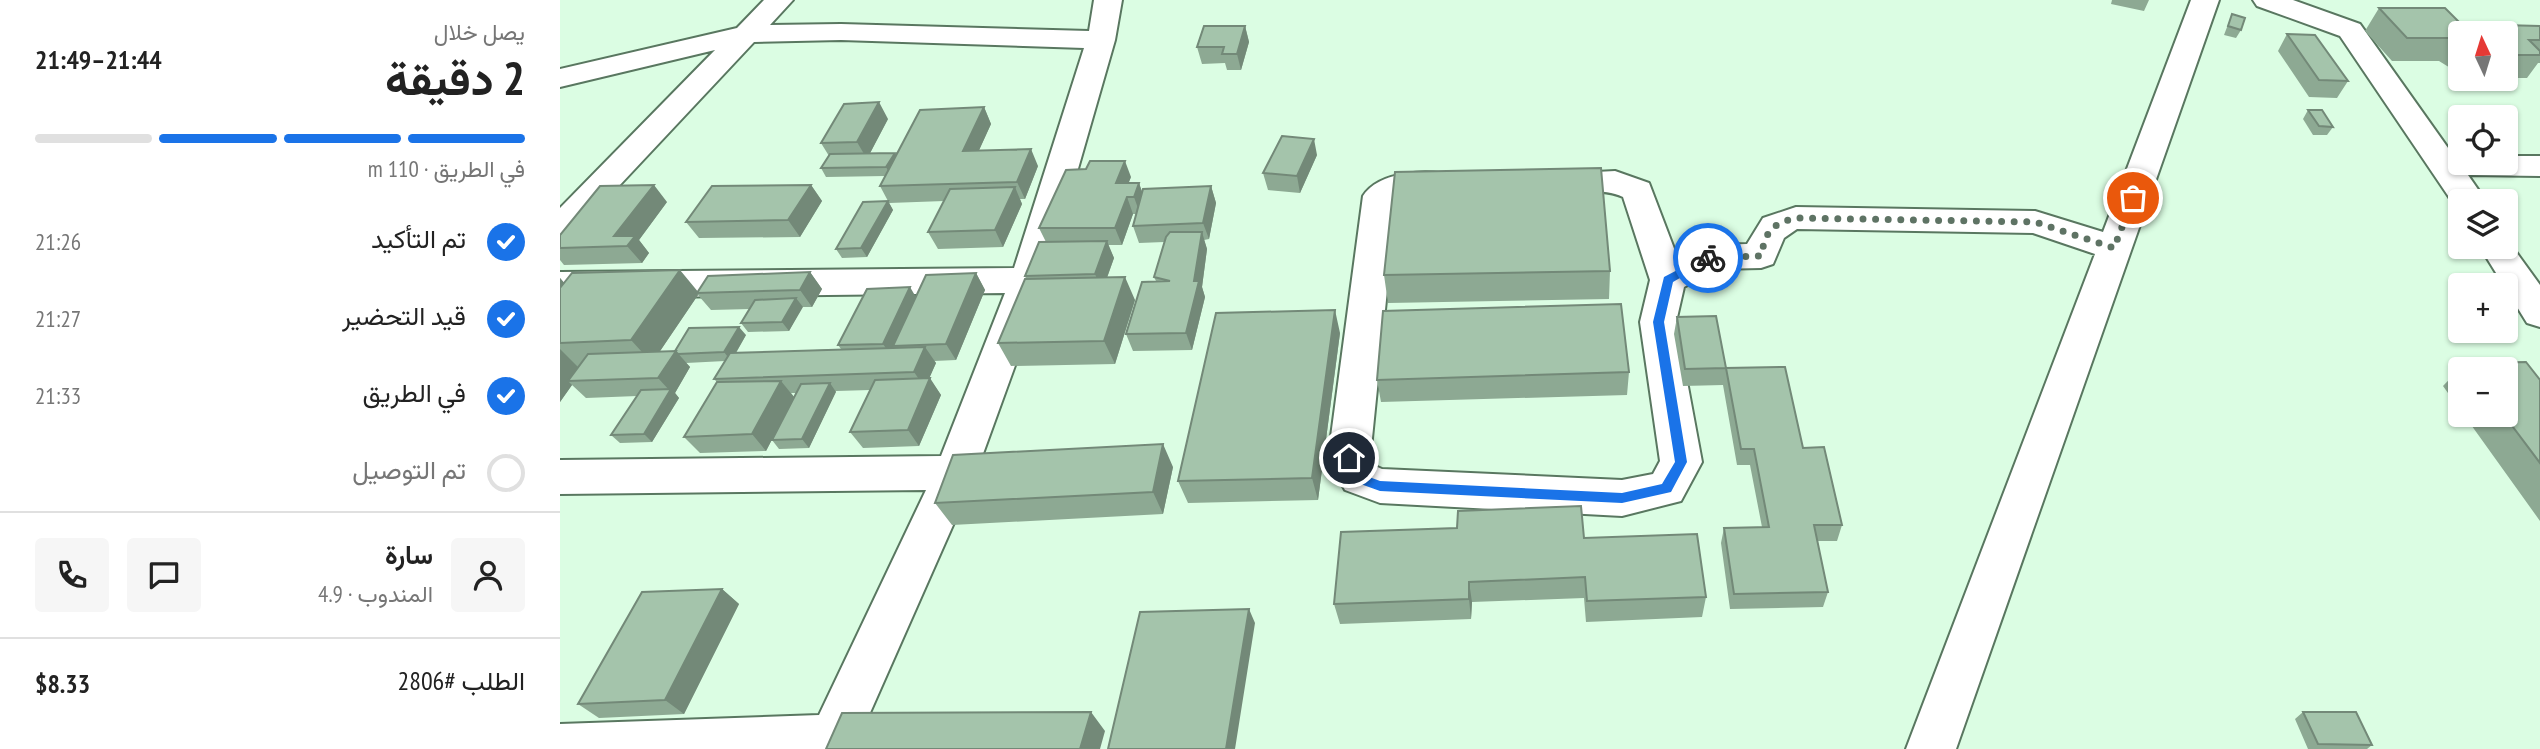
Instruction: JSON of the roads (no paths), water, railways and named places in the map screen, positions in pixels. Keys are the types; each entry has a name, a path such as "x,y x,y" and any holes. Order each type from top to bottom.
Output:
{"street":[{"path":"560,228 779,0"},
{"path":"560,748 830,744 954,473 1028,280 1101,40 1108,0"},
{"path":"1931,749 2205,0"},
{"path":"2267,0 2350,30 2461,189"},
{"path":"560,78 746,34 841,32 1101,40"},
{"path":"2446,165 2540,166"},
{"path":"1478,183 1409,184 1391,188 1380,197 1349,458 1360,478 1380,486 1622,498 1666,489 1681,462 1658,322 1668,280 1637,191 1615,181 1519,182"},
{"path":"1668,280 1710,257 1761,256 1766,234 1776,222 1796,218 2035,222 2114,248"},
{"path":"2505,259 2540,314"},
{"path":"560,285 1028,280"},
{"path":"560,477 954,473"}]}
